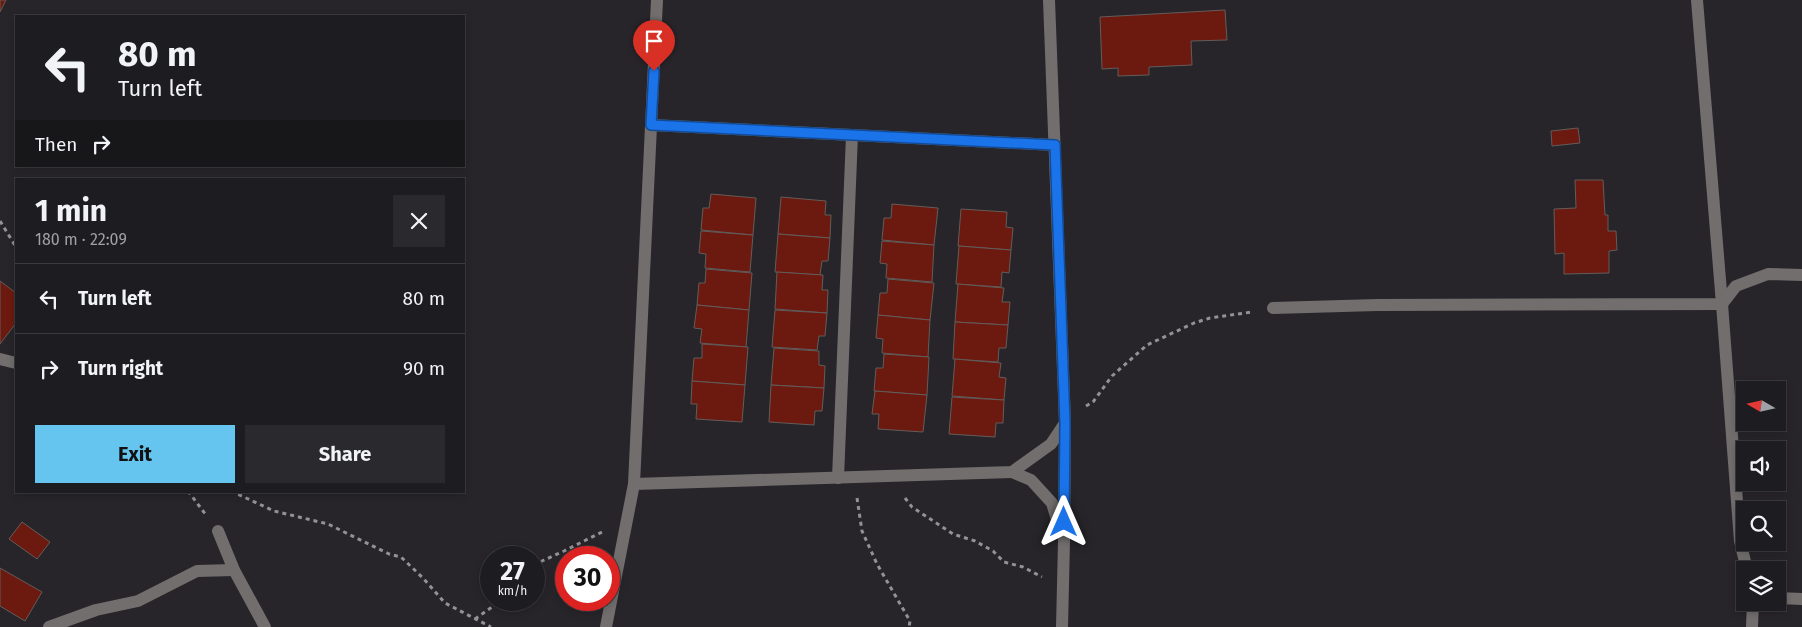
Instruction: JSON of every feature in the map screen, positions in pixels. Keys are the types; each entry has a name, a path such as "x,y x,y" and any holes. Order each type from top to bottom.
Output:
{"street":[{"path":"606,627 634,484 658,0"},
{"path":"1049,0 1065,423 1062,627"},
{"path":"1697,0 1740,541 1745,561"},
{"path":"651,125 1055,145"},
{"path":"838,478 852,135"},
{"path":"1722,304 1736,286 1768,274 1802,275"},
{"path":"1273,308 1377,304 1722,304"},
{"path":"0,359 15,363"},
{"path":"1012,472 1051,444 1065,423"},
{"path":"634,484 1012,472 1031,480 1052,503 1064,542"},
{"path":"218,531 234,570 265,627"},
{"path":"49,627 96,610 138,601 197,571 234,570"},
{"path":"1786,599 1802,600"},
{"path":"1752,627 1753,611"}],"path":[{"path":"0,221 15,245"},
{"path":"1065,423 1076,412 1093,402 1112,376 1147,345 1194,323 1210,318 1273,308"},
{"path":"889,476 912,507 953,534 976,541 993,551 1004,562 1023,567 1041,576 1062,596"},
{"path":"838,478 857,496 862,531 877,564 910,621 910,627"},
{"path":"190,493 218,531"},
{"path":"235,493 274,511 328,524 389,554 401,557 445,603 491,627"},
{"path":"545,559 626,519"},
{"path":"475,619 486,611"}],"building":[{"path":"0,0 6,0 0,12"},
{"path":"1225,10 1227,40 1191,41 1192,65 1149,67 1149,75 1118,76 1118,68 1102,69 1100,17"},
{"path":"1578,128 1580,143 1552,146 1551,131"},
{"path":"1575,180 1603,180 1605,215 1608,215 1608,231 1616,231 1617,250 1609,251 1609,273 1564,274 1564,253 1555,254 1554,209 1576,208"},
{"path":"711,194 756,198 753,235 701,230 703,208 709,208"},
{"path":"781,197 826,201 825,215 831,215 830,238 778,234"},
{"path":"892,204 938,208 934,245 882,240 884,218 891,218"},
{"path":"961,209 1007,212 1006,227 1013,228 1011,250 958,246"},
{"path":"701,231 753,235 750,272 705,268 706,254 699,253"},
{"path":"778,234 830,238 828,261 822,261 820,275 775,272"},
{"path":"882,241 934,245 932,282 886,278 887,264 880,263"},
{"path":"959,246 1011,250 1009,273 1002,272 1001,287 956,284"},
{"path":"706,269 752,273 749,310 697,305 699,283 705,283"},
{"path":"777,272 823,275 822,290 828,290 827,313 775,309"},
{"path":"888,279 934,283 930,320 878,315 880,293 887,293"},
{"path":"0,281 15,292 15,324 0,344"},
{"path":"958,284 1004,288 1002,302 1010,302 1008,325 955,322"},
{"path":"697,305 749,310 746,347 700,343 702,329 694,328"},
{"path":"775,310 827,313 825,336 819,336 817,350 772,347"},
{"path":"878,315 930,320 928,357 882,353 883,339 876,338"},
{"path":"955,322 1008,325 1006,348 999,348 998,362 953,359"},
{"path":"702,344 748,347 745,385 692,381 694,358 702,358"},
{"path":"774,348 819,351 819,365 825,366 824,388 771,385"},
{"path":"884,354 929,357 927,395 874,391 876,368 883,368"},
{"path":"955,359 1001,363 999,377 1006,378 1004,400 952,396"},
{"path":"692,381 745,385 742,422 696,419 697,404 691,404"},
{"path":"771,385 824,388 822,411 815,411 814,425 769,422"},
{"path":"875,391 927,395 923,432 878,429 879,414 872,414"},
{"path":"952,397 1004,400 1003,423 996,423 995,437 949,434"},
{"path":"22,522 50,542 37,559 9,539"},
{"path":"0,568 42,592 25,621 0,606"}],"route":[{"path":"654,71 651,125 1055,145 1065,423 1064,522"}]}
